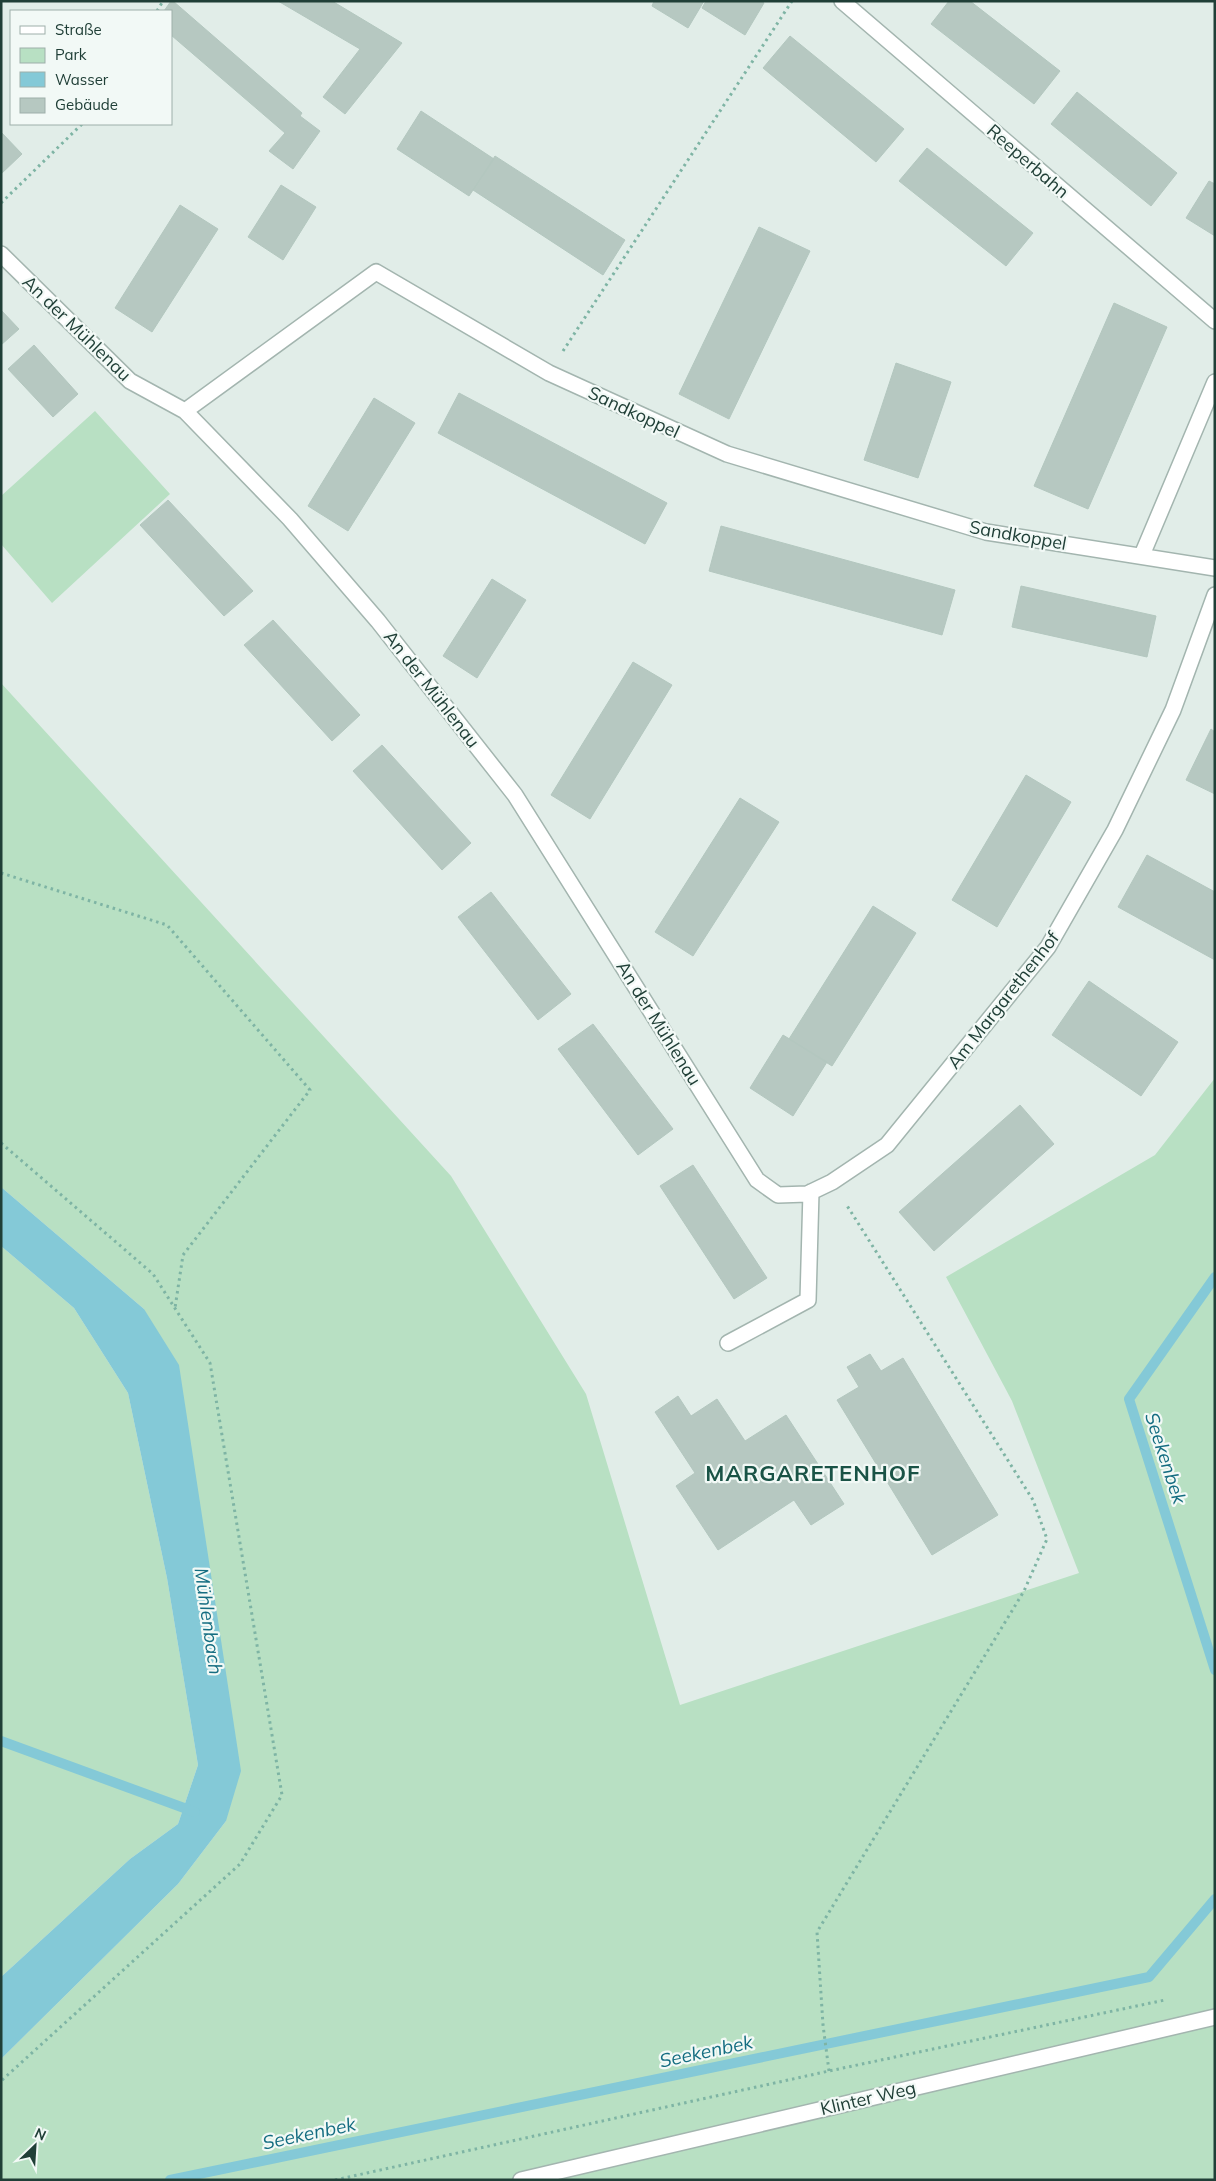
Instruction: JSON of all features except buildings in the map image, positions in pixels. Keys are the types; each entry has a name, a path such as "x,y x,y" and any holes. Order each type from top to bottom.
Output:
{"street":[{"name":"Reeperbahn","path":"842,1 1215,321"},
{"name":"An der Mühlenau","path":"1,254 130,381 186,411 290,519 378,621 515,794 758,1180 778,1196"},
{"name":"Sandkoppel","path":"186,411 376,272 549,373 727,454 986,532 1142,555"},
{"path":"1215,382 1142,555 1215,568"},
{"name":"Am Margarethenhof","path":"778,1196 811,1192 832,1182 887,1145 1048,947 1115,830 1173,710 1215,595"},
{"path":"728,1343 808,1300 811,1192"},
{"name":"Klinter Weg","path":"521,2180 1215,2017"}],"path":[{"path":"549,373 792,1"},
{"path":"1,203 81,125"},
{"path":"1,873 167,925 310,1090 184,1254 175,1308"},
{"path":"1,1143 153,1274 210,1363 282,1795 240,1864 1,2081"},
{"path":"829,2071 824,2033 818,1932 1024,1591 1047,1540 1033,1500 832,1182"},
{"path":"335,2180 829,2071 1166,2000"}],"green space":[{"path":"95,411 170,494 52,603 1,544 1,496"},
{"path":"1,683 451,1176 586,1394 680,1705 1079,1573 1012,1401 946,1277 1155,1155 1215,1078 1215,2180 1,2180 1,2059 178,1884 226,1821 144,1309 1,1187"},
{"path":"1,1246 74,1308 128,1393 167,1578 198,1765 178,1824 130,1859 1,1977"}],"water":[{"name":"Mühlenbach","path":"1,1187 144,1309 179,1365 241,1771 226,1821 178,1884 1,2059 1,1977 130,1859 178,1824 198,1765 167,1578 128,1393 74,1308 1,1246"}],"waterway":[{"name":"Seekenbek","path":"1215,1277 1129,1399 1215,1670"},
{"path":"1,1741 195,1812"},
{"name":"Seekenbek","path":"170,2180 1149,1977 1215,1899"}],"district":[{"name":"MARGARETENHOF","path":"813,1473"}]}
